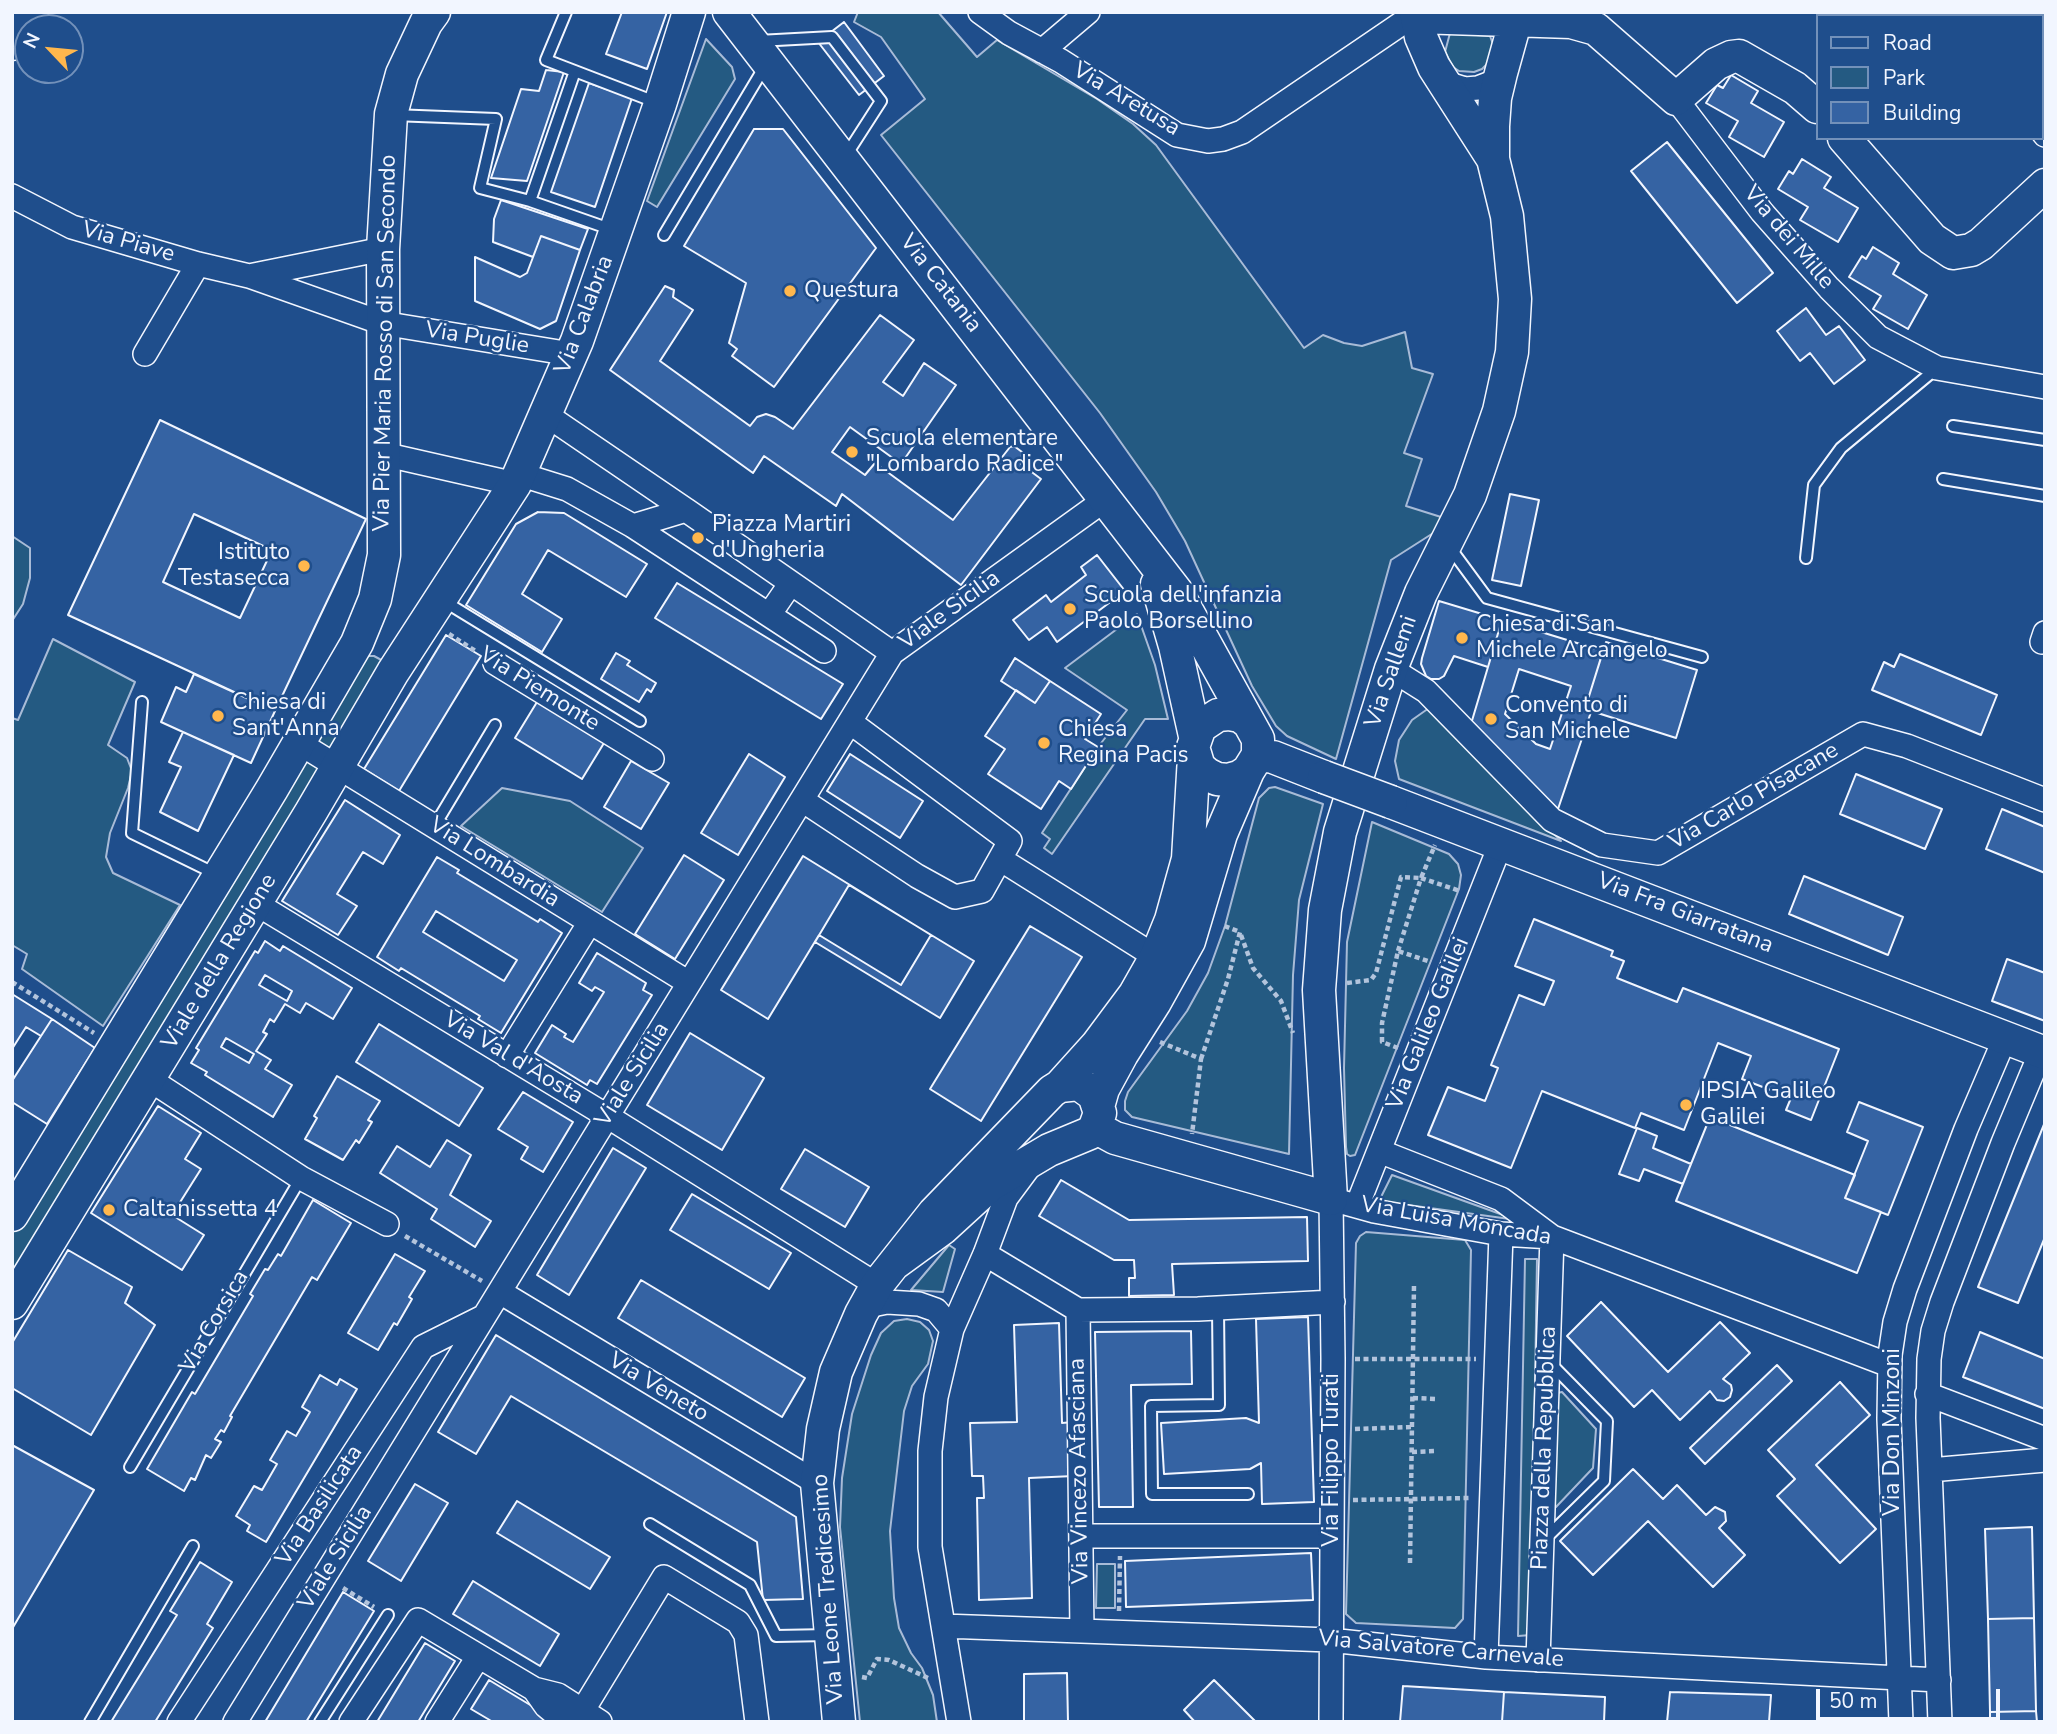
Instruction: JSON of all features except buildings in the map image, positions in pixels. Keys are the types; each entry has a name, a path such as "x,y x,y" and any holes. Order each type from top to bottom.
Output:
{"street":[{"path":"12,44 32,12"},
{"name":"Via Pier Maria Rosso di San Secondo","path":"375,599 384,555 383,249 391,114 402,74 434,12"},
{"name":"Via Calabria","path":"428,616 517,479 571,354 616,232 689,12"},
{"name":"Via Catania","path":"729,12 1150,555 1176,591 1248,722"},
{"name":"Via Aretusa","path":"980,12 1009,33 1177,135 1208,141 1241,132 1416,15"},
{"path":"1042,51 1088,12"},
{"path":"1416,15 1517,19 1581,17"},
{"name":"Via Sallemi","path":"1416,15 1427,54 1493,159"},
{"name":"Via dei Mille","path":"1581,17 1676,99 1762,212 1829,288 1878,337 1937,368 2045,387"},
{"name":"Via Sallemi","path":"1344,1203 1319,987 1325,910 1340,832 1391,669 1421,593 1469,495 1499,411 1512,352 1515,299 1507,216 1493,159 1494,112 1501,73 1517,19"},
{"path":"1676,99 1716,64 1739,56 1795,88 1815,105"},
{"path":"1442,78 1465,89 1478,88 1490,83 1501,73"},
{"path":"1846,140 1932,239 1953,253 1972,250 2045,185"},
{"name":"Via Piave","path":"12,196 72,227 249,276 382,323"},
{"name":"Via Piave","path":"249,276 383,249"},
{"path":"145,354 198,264"},
{"name":"Via Puglie","path":"382,323 571,354"},
{"path":"545,414 892,653"},
{"path":"383,454 567,489 633,526 824,651"},
{"name":"Viale Sicilia","path":"235,1722 892,653 1106,499"},
{"path":"633,526 686,510"},
{"path":"1150,555 1175,646 1199,767 1217,779 1228,780 1239,777 1253,763"},
{"path":"769,615 791,583"},
{"path":"375,599 380,616 392,629 407,633 428,616"},
{"name":"Viale della Regione","path":"12,1215 26,1185 115,1046 299,743 350,656 375,599"},
{"name":"Viale della Regione","path":"12,1303 428,616"},
{"path":"350,656 374,656 385,662 393,672"},
{"name":"Via Piemonte","path":"495,663 652,760"},
{"name":"Via Carlo Pisacane","path":"1391,669 1426,691 1552,820 1602,845 1658,853 1863,734 1907,747 2045,800"},
{"path":"886,1274 943,1228 990,1185 1037,1159 1088,1124 1122,1054 1184,952 1199,914 1221,834 1253,763 1258,739 1248,722 1240,716 1218,715 1200,727 1194,747 1188,859 1171,920 1156,957 1121,1017 1053,1092 1043,1107 1046,1125 1058,1136 1088,1124"},
{"path":"802,800 917,876 955,897 982,891 1010,841 850,722"},
{"name":"Via Lombardia","path":"299,743 689,983"},
{"name":"Via Fra Giarratana","path":"1253,763 1273,757 2043,1052"},
{"name":"Via Galileo Galilei","path":"1344,1203 1379,1152 1502,843"},
{"path":"1000,859 1156,957"},
{"name":"Via Val d'Aosta","path":"255,903 607,1116 886,1274"},
{"path":"508,1056 590,922"},
{"name":"Via Don Minzoni","path":"1901,1722 1889,1419 1889,1365 1895,1322 1966,1129 2006,1038"},
{"name":"Via Don Minzoni","path":"1940,1722 1927,1394 1933,1331 2003,1143 2043,1052"},
{"path":"149,1079 301,1178 387,1224"},
{"path":"1053,1092 1079,1084 1087,1088 1088,1124"},
{"name":"Via Leone Tredicesimo","path":"839,1722 817,1483 823,1429 836,1372 861,1314 886,1274 934,1213 1053,1092"},
{"name":"Via Luisa Moncada","path":"1088,1124 1115,1138 1344,1203 1501,1234 1552,1237 1889,1365"},
{"path":"1379,1152 1501,1199 1552,1237"},
{"path":"959,1722 930,1547 930,1451 936,1397 952,1329 1006,1198 1037,1159"},
{"name":"Via Filippo Turati","path":"1331,1722 1333,1302 1344,1203"},
{"path":"1486,1657 1501,1234"},
{"name":"Piazza della Repubblica","path":"1538,1660 1552,1237"},
{"path":"985,1254 1078,1310 1218,1308 1333,1302"},
{"name":"Via Veneto","path":"499,1292 817,1483"},
{"path":"861,1314 872,1305 887,1302 911,1303 936,1310 952,1329"},
{"name":"Via Vincezo Afasciana","path":"1078,1310 1082,1631"},
{"name":"Via Basilicata","path":"179,1722 423,1347 484,1316"},
{"path":"1927,1394 2045,1439"},
{"path":"1930,1470 2045,1460"},
{"path":"1082,1536 1332,1536"},
{"path":"351,1722 418,1620 534,1689 545,1706 583,1718 664,1577 738,1622 746,1635 757,1722"},
{"name":"Via Salvatore Carnevale","path":"943,1626 1330,1640 1486,1657 1939,1680"},
{"path":"437,1722 478,1657"}],"lane":[{"path":"566,12 546,60 660,104"},
{"path":"664,235 760,51 832,37 881,101 844,160"},
{"path":"530,201 575,71"},
{"path":"391,114 496,119 480,188 530,201 616,232"},
{"path":"1805,558 1815,485 1841,448 1937,368"},
{"path":"1953,426 2045,440"},
{"path":"1943,479 2045,496"},
{"path":"1447,543 1487,598 1702,657"},
{"path":"428,616 640,721"},
{"path":"142,702 132,833 219,876"},
{"path":"435,825 495,725"},
{"name":"Via Corsica","path":"130,1467 301,1178"},
{"path":"1218,1308 1219,1405 1151,1406 1152,1494 1248,1494"},
{"path":"1542,1542 1604,1481 1607,1421 1548,1360"},
{"path":"650,1524 750,1585 776,1636 831,1635"},
{"path":"90,1722 193,1546"},
{"path":"320,1722 388,1615"}],"path":[{"name":"Via Piemonte","path":"428,616 495,663"},
{"path":"1319,987 1371,980 1377,973 1401,877 1421,878 1480,898"},
{"path":"1397,1048 1382,1042 1381,1023 1398,951 1421,878"},
{"path":"1199,914 1240,932 1253,968 1281,1002 1291,1032"},
{"path":"1184,1158 1193,1131 1201,1059 1228,979 1240,932"},
{"path":"1398,951 1451,969"},
{"path":"12,982 115,1046"},
{"path":"1163,1044 1201,1059"},
{"path":"387,1224 499,1292"},
{"path":"1410,1563 1413,1285"},
{"path":"1333,1359 1497,1359"},
{"path":"1413,1398 1437,1399"},
{"path":"1333,1428 1412,1427"},
{"path":"1412,1452 1435,1451"},
{"path":"1332,1500 1492,1498"},
{"path":"1119,1632 1120,1536"},
{"path":"324,1576 388,1615"},
{"path":"834,1670 867,1678 877,1659 889,1660 954,1687"}],"green space":[{"path":"858,12 938,12 977,57 997,40 1097,99 1133,124 1156,145 1304,348 1323,335 1362,346 1405,332 1412,368 1433,374 1404,453 1422,459 1406,506 1441,517 1438,530 1391,560 1336,759 1287,736 1276,726 1252,686 1185,541 1156,492 1100,413 881,135 925,99 881,37 854,22"},
{"path":"1450,33 1490,36 1494,47 1489,62 1474,72 1459,71 1453,67 1445,52"},
{"path":"706,39 732,67 735,79 657,207 647,201"},
{"path":"12,536 30,548 30,578 23,604 12,621"},
{"path":"1137,614 1155,665 1168,719 1145,719 1052,854 1044,848 1050,839 1042,833 1098,747 1127,710 1065,668"},
{"path":"53,639 135,682 108,745 127,758 132,771 110,833 106,857 113,873 180,905 103,1026 22,969 27,954 12,945 12,718 18,720"},
{"path":"350,656 374,656 385,662 12,1301 12,1214"},
{"path":"1429,708 1561,841 1399,779 1395,761 1399,740 1412,720"},
{"path":"1275,787 1323,804 1299,900 1293,975 1289,1154 1132,1117 1125,1110 1128,1092 1187,1011 1208,973 1225,926 1259,798 1269,788"},
{"path":"502,788 570,801 643,848 602,912 461,826"},
{"path":"1372,822 1449,854 1458,864 1461,875 1459,889 1355,1155 1350,1156 1346,1147 1344,1068 1347,942"},
{"path":"1392,1175 1517,1220 1379,1201"},
{"path":"1366,1232 1465,1240 1471,1250 1463,1619 1455,1628 1356,1623 1346,1614 1356,1243"},
{"path":"949,1245 955,1249 943,1292 911,1290"},
{"path":"1525,1259 1537,1259 1531,1635 1518,1636"},
{"path":"907,1319 920,1322 929,1330 933,1341 928,1364 912,1386 904,1411 890,1531 894,1598 899,1628 922,1668 933,1695 937,1722 860,1722 840,1527 842,1478 852,1414 871,1355 881,1333 894,1321"},
{"path":"1562,1392 1596,1429 1593,1468 1556,1507 1552,1505 1557,1393"},
{"path":"1097,1564 1115,1564 1115,1608 1096,1608"}],"place":[{"name":"Questura","path":"790,291"},
{"name":"Scuola elementare \"Lombardo Radice\"","path":"852,452"},
{"name":"Piazza Martiri d'Ungheria","path":"698,538"},
{"name":"Istituto Testasecca","path":"304,566"},
{"name":"Scuola dell'infanzia Paolo Borsellino","path":"1070,609"},
{"name":"Chiesa di San Michele Arcangelo","path":"1462,638"},
{"name":"Chiesa di Sant'Anna","path":"218,716"},
{"name":"Convento di San Michele","path":"1491,719"},
{"name":"Chiesa Regina Pacis","path":"1044,743"},
{"name":"IPSIA Galileo Galilei","path":"1686,1105"},
{"name":"Caltanissetta 4","path":"109,1210"}]}
